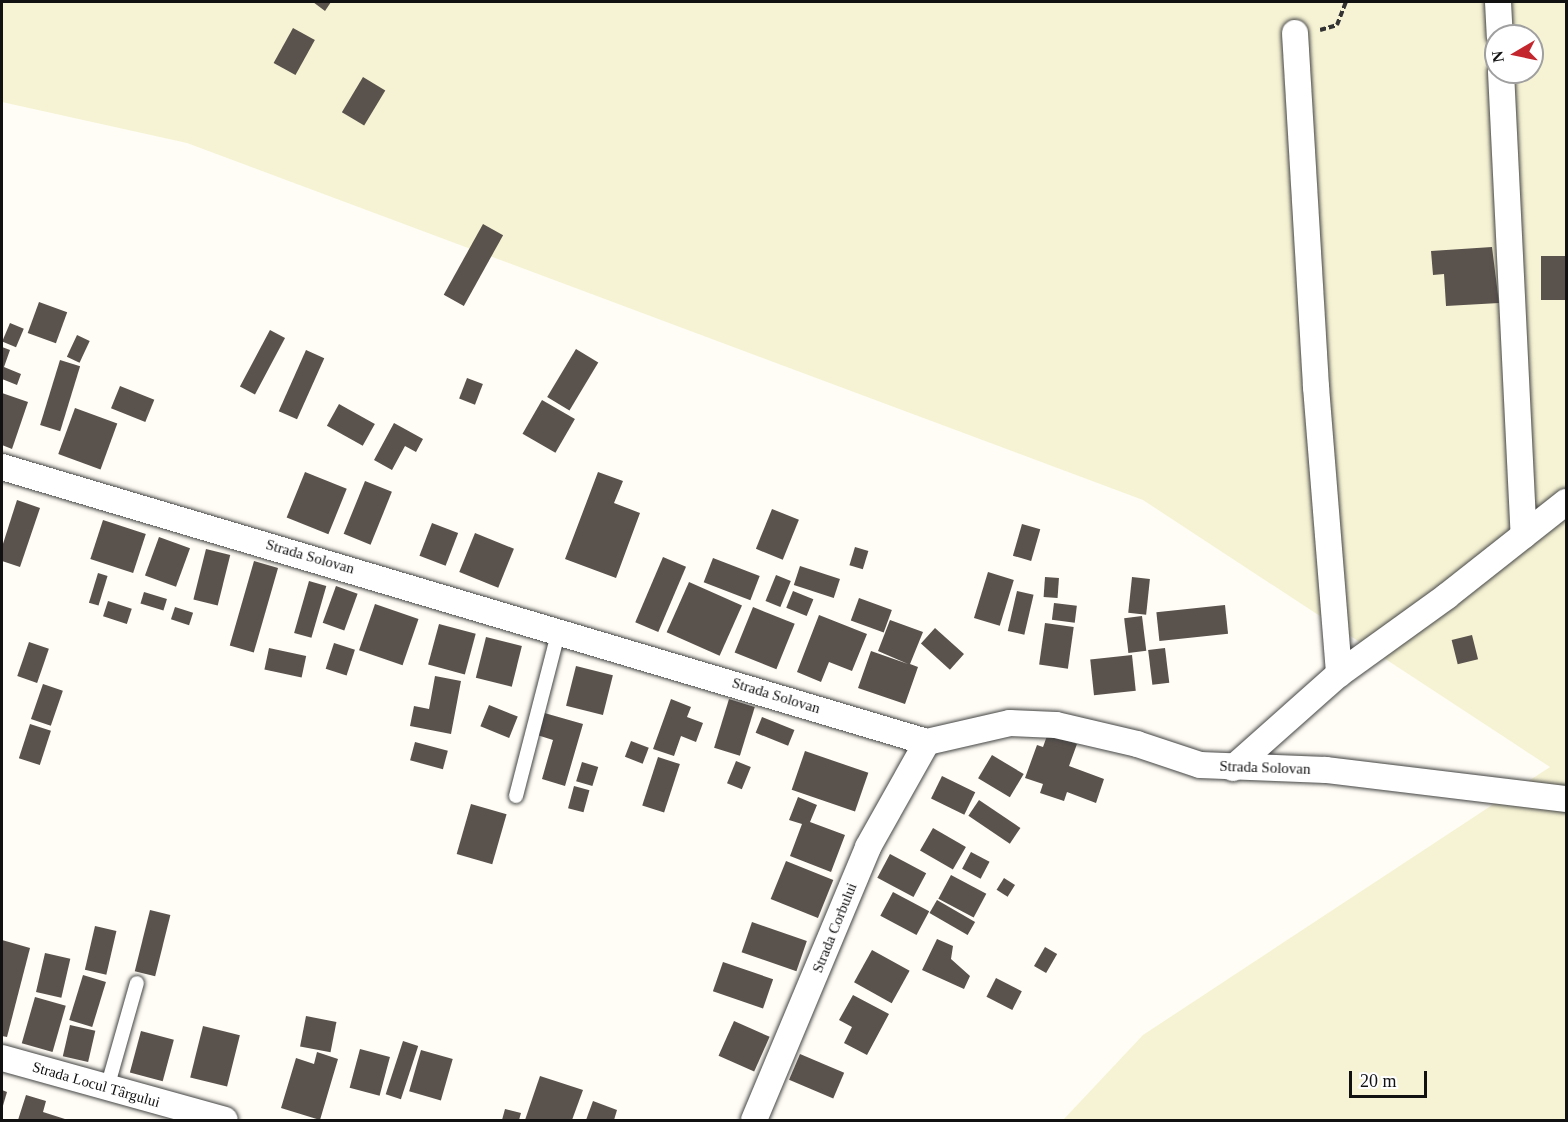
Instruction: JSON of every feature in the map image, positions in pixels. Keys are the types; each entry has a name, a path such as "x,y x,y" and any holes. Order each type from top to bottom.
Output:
{"street":[{"path":"1498,2 1499,24"},
{"path":"1295,33 1316,387 1339,674"},
{"path":"1503,84 1524,535"},
{"name":"Strada Solovan","path":"2,467 559,630 927,742 1010,723 1056,725 1137,744 1200,765 1326,770 1566,799"},
{"path":"1233,768 1339,674 1566,502"},
{"name":"Strada Corbului","path":"754,1120 868,847 927,742"},
{"name":"Strada Locul Târgului","path":"2,1058 225,1120"}],"lane":[{"path":"516,796 559,630"},
{"path":"107,1088 136,983"}],"path":[{"path":"1295,33 1337,25 1346,2"}],"shaded area":[{"path":"2,2 1566,2 1566,1120 1063,1120 1143,1035 1550,767 1143,500 187,143 2,102"}],"building":[{"path":"313,2 331,2 325,11"},
{"path":"293,28 315,40 295,75 274,63"},
{"path":"363,77 385,90 364,126 342,112"},
{"path":"483,224 503,235 464,306 444,295"},
{"path":"1492,247 1499,303 1446,306 1444,274 1433,275 1431,251"},
{"path":"1541,256 1566,256 1566,300 1541,300"},
{"path":"39,302 67,312 56,343 28,333"},
{"path":"10,323 24,329 16,347 2,341"},
{"path":"270,330 285,338 255,394 240,387"},
{"path":"77,335 90,341 80,363 67,357"},
{"path":"2,347 10,350 4,367 21,374 17,385 2,379"},
{"path":"576,349 598,362 569,410 547,397"},
{"path":"306,350 324,358 297,419 279,411"},
{"path":"60,360 80,366 60,431 40,425"},
{"path":"467,378 483,384 475,405 459,399"},
{"path":"120,386 154,400 145,422 111,408"},
{"path":"2,393 28,402 12,449 2,445"},
{"path":"542,400 575,419 555,453 522,434"},
{"path":"339,404 375,424 363,446 327,426"},
{"path":"75,408 117,423 101,469 58,454"},
{"path":"394,423 423,439 416,452 405,446 392,470 374,460"},
{"path":"305,472 347,489 328,534 287,517"},
{"path":"598,472 623,481 614,503 640,513 616,578 565,559"},
{"path":"365,481 392,492 371,545 344,534"},
{"path":"17,500 40,508 20,567 2,561 2,547"},
{"path":"772,509 799,520 783,560 756,549"},
{"path":"103,520 146,534 133,573 90,559"},
{"path":"432,523 458,533 446,566 419,556"},
{"path":"1022,524 1040,529 1031,561 1013,556"},
{"path":"475,533 514,549 498,588 459,572"},
{"path":"159,537 190,548 176,587 145,576"},
{"path":"855,547 868,551 863,569 849,565"},
{"path":"206,549 230,555 218,606 193,599"},
{"path":"663,557 686,567 658,632 635,622"},
{"path":"713,558 760,576 750,600 704,582"},
{"path":"254,561 278,568 254,652 230,646"},
{"path":"800,566 840,579 834,598 794,585"},
{"path":"988,572 1014,580 1000,626 974,618"},
{"path":"98,573 108,576 98,606 89,603"},
{"path":"776,575 791,581 780,607 766,601"},
{"path":"1045,577 1059,578 1058,598 1044,597"},
{"path":"1132,577 1150,579 1146,615 1128,613"},
{"path":"309,581 326,586 311,638 294,633"},
{"path":"689,582 742,606 720,656 667,632"},
{"path":"336,586 358,594 344,631 323,623"},
{"path":"793,591 813,599 807,616 786,608"},
{"path":"1017,591 1034,595 1024,635 1008,631"},
{"path":"144,592 167,599 163,610 140,603"},
{"path":"859,598 892,610 884,633 851,621"},
{"path":"108,601 132,609 127,624 103,616"},
{"path":"1054,603 1077,606 1075,623 1052,620"},
{"path":"375,604 418,619 403,665 359,650"},
{"path":"1225,605 1228,634 1159,641 1156,612"},
{"path":"175,607 193,613 189,625 171,619"},
{"path":"753,607 795,624 776,669 735,652"},
{"path":"819,615 867,634 852,671 829,662 821,682 797,672"},
{"path":"1142,616 1146,651 1128,653 1124,618"},
{"path":"890,620 923,632 910,664 918,667 905,704 858,688 871,651 908,664 878,651"},
{"path":"1045,623 1074,627 1068,669 1039,665"},
{"path":"439,624 476,634 465,674 428,665"},
{"path":"935,628 964,654 950,670 921,644"},
{"path":"1472,635 1478,659 1458,664 1452,640"},
{"path":"486,637 522,646 512,687 476,678"},
{"path":"29,642 49,649 37,683 17,676"},
{"path":"334,643 355,650 347,675 326,669"},
{"path":"269,648 306,656 302,677 264,670"},
{"path":"1165,648 1169,683 1152,685 1148,650"},
{"path":"1132,655 1136,691 1094,695 1090,659"},
{"path":"576,666 613,675 603,715 566,706"},
{"path":"435,676 461,681 451,734 410,726 414,706 429,709"},
{"path":"43,684 63,691 51,726 31,719"},
{"path":"671,699 691,707 687,717 703,723 696,742 681,736 674,756 653,749"},
{"path":"729,699 755,707 740,756 714,748"},
{"path":"489,705 518,717 509,738 480,726"},
{"path":"541,712 583,724 565,786 542,779 553,740 534,734"},
{"path":"762,717 794,730 788,746 756,733"},
{"path":"30,724 51,731 40,765 19,758"},
{"path":"1048,733 1077,744 1069,766 1104,779 1096,803 1067,792 1064,801 1040,793 1043,784 1025,778 1037,745 1043,747"},
{"path":"631,741 649,748 643,764 625,757"},
{"path":"415,742 448,751 443,769 410,760"},
{"path":"805,751 868,773 855,812 792,790"},
{"path":"992,755 1024,774 1010,797 978,778"},
{"path":"658,757 680,764 664,813 642,806"},
{"path":"736,761 751,767 742,789 727,783"},
{"path":"582,762 598,767 592,786 576,781"},
{"path":"942,776 975,792 964,815 931,798"},
{"path":"574,786 589,790 584,812 568,808"},
{"path":"798,797 817,805 810,822 845,835 831,872 790,856 802,824 789,820"},
{"path":"979,800 1020,828 1010,844 968,816"},
{"path":"471,804 507,814 492,864 457,854"},
{"path":"933,828 966,847 953,870 920,851"},
{"path":"971,852 990,862 981,879 962,869"},
{"path":"890,854 926,873 914,897 877,878"},
{"path":"786,861 833,880 818,918 771,899"},
{"path":"951,875 986,894 974,918 938,899"},
{"path":"1004,878 1015,885 1008,897 997,890"},
{"path":"893,892 929,911 917,935 880,916"},
{"path":"937,900 975,922 968,935 930,913"},
{"path":"150,910 170,915 155,976 135,971"},
{"path":"752,922 807,941 796,971 742,952"},
{"path":"95,926 116,931 106,975 85,970"},
{"path":"937,939 953,946 951,959 970,976 964,989 922,970"},
{"path":"2,940 30,948 7,1037 2,1036"},
{"path":"1045,947 1057,954 1046,973 1034,966"},
{"path":"872,950 910,971 892,1003 854,982"},
{"path":"45,953 70,959 61,998 36,992"},
{"path":"723,962 773,979 763,1009 713,991"},
{"path":"83,975 106,982 92,1027 69,1020"},
{"path":"996,978 1022,991 1012,1010 986,997"},
{"path":"853,995 889,1014 867,1055 844,1043 852,1027 839,1020"},
{"path":"35,997 66,1006 53,1052 22,1043"},
{"path":"306,1016 336,1022 331,1052 300,1046"},
{"path":"734,1021 770,1037 754,1072 719,1056"},
{"path":"70,1025 95,1031 88,1062 63,1056"},
{"path":"203,1026 240,1035 227,1087 190,1077"},
{"path":"141,1031 174,1040 163,1081 130,1073"},
{"path":"403,1041 418,1046 401,1099 386,1094"},
{"path":"360,1049 390,1057 380,1096 350,1088"},
{"path":"421,1050 453,1059 441,1100 409,1091"},
{"path":"317,1052 338,1059 320,1120 281,1108 296,1058 314,1064"},
{"path":"800,1054 844,1073 833,1099 789,1080"},
{"path":"540,1076 583,1090 572,1120 525,1120"},
{"path":"2,1090 7,1092 2,1109"},
{"path":"26,1095 46,1101 43,1112 68,1120 18,1120"},
{"path":"593,1101 617,1110 614,1120 586,1120"},
{"path":"505,1109 521,1113 519,1120 502,1120"}]}
